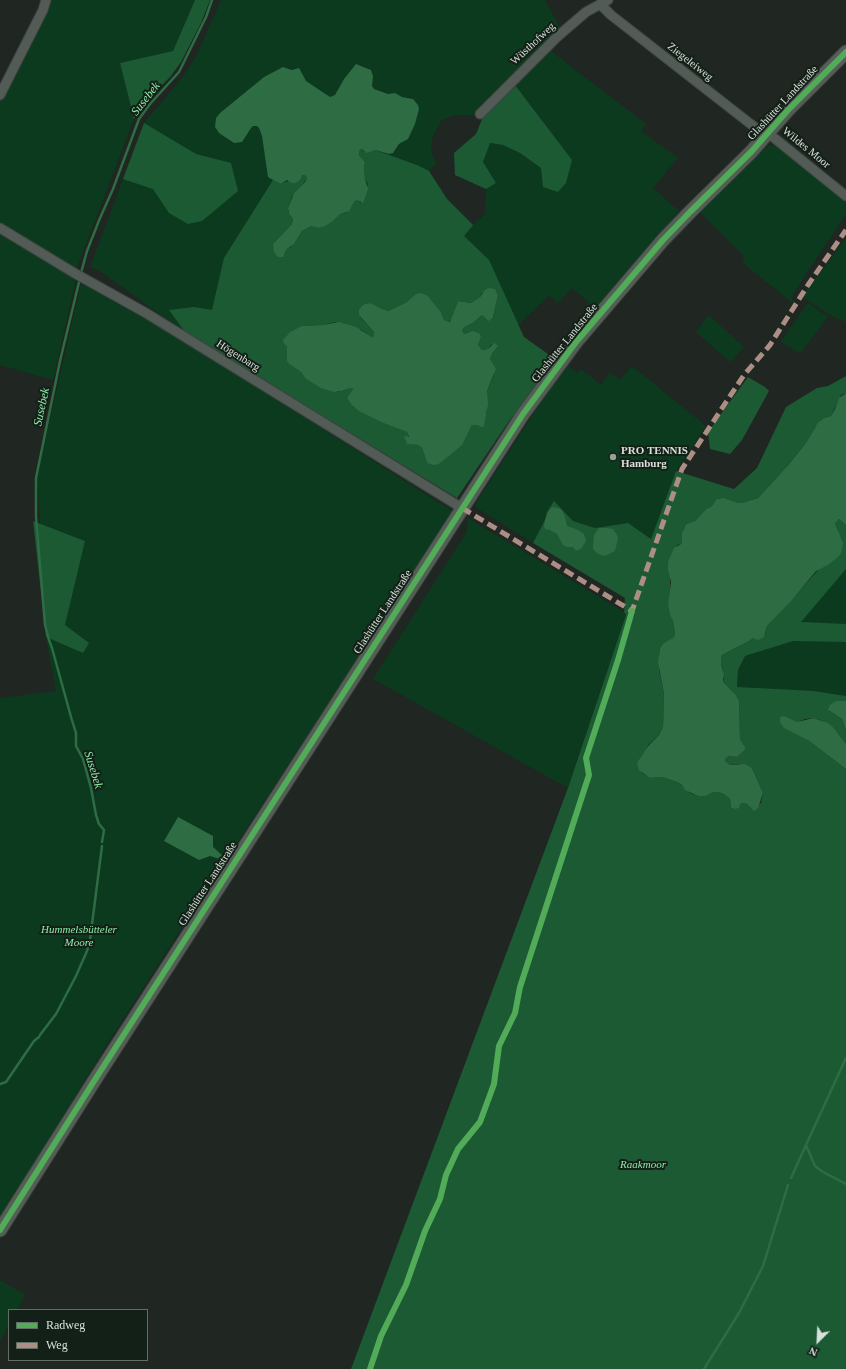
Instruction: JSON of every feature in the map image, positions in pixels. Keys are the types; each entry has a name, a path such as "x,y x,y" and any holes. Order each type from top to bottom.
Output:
{"street":[{"path":"0,95 43,10 46,0"},
{"name":"Wüsthofweg","path":"480,114 557,37 586,12 605,2"},
{"name":"Ziegeleiweg","path":"605,2 611,15 767,134"},
{"name":"Glashütter Landstraße","path":"0,1230 523,414 576,342 663,240 726,177 788,110 846,52"},
{"name":"Wildes Moor","path":"767,134 846,196"},
{"name":"Högenbarg","path":"0,228 76,274 146,313 462,508"}],"green space":[{"path":"49,0 195,0 173,51 120,63 134,119 76,270 0,224 0,101 45,13"},
{"path":"195,0 210,0 201,23 181,62 171,76 153,94 134,119 120,63 173,51"},
{"path":"221,0 545,0 561,29 478,107 473,115 454,115 442,120 433,135 431,151 436,164 429,171 447,199 473,225 485,214 486,189 496,183 483,162 489,143 503,145 520,153 541,168 543,122 515,85 551,51 646,124 641,131 678,158 653,188 679,211 600,302 595,310 592,305 572,288 558,303 549,295 517,326 497,277 457,303 453,315 401,305 392,310 408,444 416,444 411,469 185,332 98,270 90,267 144,123 182,78 197,55","holes":["361,65 371,70 373,76 372,86 374,89 388,94 393,93 402,97 410,97 419,107 413,129 408,139 399,144 395,152 389,154 375,150 288,208 299,182 265,153 259,128 257,126 253,126 242,142 234,143 219,133 215,127 216,118 220,113 264,77 284,67 302,72 302,75 306,81 330,97 335,96 344,79"]},
{"path":"515,85 572,160 566,183 558,192 543,187 541,168 520,153 503,145 490,143 483,162 496,183 486,189 455,175 454,153 476,134 483,117"},
{"path":"144,123 196,154 231,163 238,191 202,221 188,224 169,213 153,189 123,179"},
{"path":"776,145 846,202 846,214 791,297 796,306 742,262 745,257 700,212 767,146"},
{"path":"360,149 364,152 375,150 417,165 429,171 447,199 473,225 464,236 489,260 524,337 555,359 507,424 457,498 185,332 169,310 194,307 212,310 224,258 273,180 281,184 302,175 308,178 292,196 288,211 293,219 292,224 273,244 285,254 287,249 296,241 302,231 311,226 319,228 333,221 339,215 346,213 357,200 361,203 368,184 365,179 365,162 359,155","holes":["497,292 498,295 493,317 482,315 473,323 463,327 462,330 464,334 470,332 481,337 478,344 482,350 488,349 492,344 493,352 490,359 494,375 487,391 487,412 479,426 472,425 463,442 439,464 427,463 422,448 418,445 408,444 406,439 409,436 407,432 375,419 352,391 353,388 338,392 305,378 301,372 287,361 287,346 290,332 301,326 323,325 335,322 362,330 372,337 374,336 374,332 360,317 369,303 388,311 407,302 428,296 441,312 444,320 448,322 451,320 458,301 471,303 480,297 482,293"]},
{"path":"0,235 76,279 53,380 0,365"},
{"path":"846,238 846,322 830,315 802,297"},
{"name":"Hummelsbütteler Moore","path":"81,283 145,317 454,512 208,887 104,1049 0,1219 0,698 56,691 46,637 83,653 65,625 85,541 40,524 37,476"},
{"path":"808,303 828,317 800,354 781,341"},
{"path":"709,315 744,347 730,362 696,332"},
{"name":"PRO TENNIS Hamburg","path":"568,366 577,373 581,369 601,385 610,373 620,380 632,366 706,426 676,471 651,539 628,523 595,528 573,521 554,501 533,543 474,506 543,399"},
{"name":"Raakmoor","path":"846,376 846,393 841,395 831,416 824,418 817,423 805,444 758,498 738,503 719,498 695,521 686,524 683,530 682,542 681,544 677,545 670,577 670,601 668,606 673,621 675,634 673,638 660,648 659,655 659,670 664,694 663,727 659,735 648,745 642,773 650,778 662,777 677,782 690,793 698,796 713,792 722,793 730,799 731,808 735,809 743,803 747,804 752,809 761,803 763,793 752,768 738,764 730,765 725,761 729,756 737,757 745,750 745,747 740,739 739,701 736,695 724,683 721,658 722,655 753,638 765,635 767,626 818,570 838,530 835,523 837,519 841,520 846,525 846,569 801,622 846,624 846,642 793,641 745,656 738,670 737,687 814,691 846,696 846,701 841,701 829,711 842,719 846,730 846,744 834,728 821,720 814,718 805,719 785,728 809,741 846,769 846,1369 351,1369 568,788 626,615 624,612 625,598 533,543 545,520 547,512 554,501 573,521 595,528 628,523 651,539 676,471 734,489 757,468 786,407 817,388 828,386"},
{"path":"748,377 769,391 742,440 730,454 710,449 708,432"},
{"path":"468,518 624,612 626,615 568,788 373,679 466,533"},
{"path":"33,521 85,541 65,625 89,643 83,653 46,637"},
{"path":"846,569 846,633 800,622"},
{"path":"792,641 846,642 846,696 814,691 737,688 738,670 745,656"},
{"path":"0,1280 25,1295 18,1309 8,1309 8,1327 0,1341"}],"shaded area":[{"path":"356,64 371,70 373,76 372,86 374,89 388,94 395,93 402,97 413,99 418,105 419,109 415,124 408,139 399,144 393,153 389,154 375,150 366,153 360,149 359,155 365,162 365,179 368,189 363,203 357,200 354,202 349,211 339,215 325,226 319,228 311,226 302,231 294,244 287,249 283,257 278,257 274,252 273,244 292,224 293,219 289,214 288,208 294,193 306,181 307,178 306,176 302,175 300,180 295,183 287,180 281,184 268,177 262,136 259,128 257,126 253,126 242,142 234,143 219,133 215,127 216,118 220,113 264,77 283,67 292,70 299,68 306,81 330,97 335,95 344,79"},
{"path":"489,288 495,289 498,295 493,317 489,321 482,315 462,330 464,334 473,331 480,334 481,337 478,345 482,350 488,349 494,343 498,346 490,359 496,369 487,391 488,404 484,426 481,427 472,425 462,445 439,464 434,465 427,463 422,448 418,445 406,444 407,442 404,437 409,437 407,432 383,423 359,411 352,405 347,398 353,388 334,392 321,388 305,378 301,372 287,361 287,346 284,344 283,340 290,332 301,326 323,325 339,322 356,327 372,337 374,336 374,332 359,315 359,310 362,306 371,303 388,311 407,302 416,294 421,293 428,296 441,312 444,320 450,322 458,301 471,303"},
{"path":"846,393 846,525 839,519 835,523 843,543 841,553 828,565 816,571 791,601 767,626 764,637 758,640 753,638 722,655 721,658 724,683 736,695 739,701 740,739 745,747 745,750 737,757 729,756 725,761 730,765 745,764 752,768 763,793 758,808 754,811 747,804 743,803 740,804 739,808 731,808 730,799 722,793 713,792 705,796 698,796 685,790 682,785 677,782 662,777 650,778 639,770 637,763 649,745 659,735 663,727 664,694 658,662 660,648 664,643 673,638 675,634 673,621 668,606 671,582 668,562 674,548 682,542 682,533 686,524 695,521 706,509 712,506 717,499 723,498 742,503 758,498 805,444 817,423 824,418 831,416 839,398"},
{"path":"552,507 562,510 567,526 584,534 586,541 581,549 576,551 573,547 563,545 557,534 545,529 545,520"},
{"path":"599,528 613,529 618,538 615,551 605,556 598,554 593,549 594,535"},
{"path":"836,701 846,701 846,730 842,719 828,710 830,705"},
{"path":"784,716 797,722 814,718 828,723 834,728 846,744 846,769 809,741 784,728 780,722 780,717"},
{"path":"178,817 213,836 213,847 224,857 223,860 210,856 199,860 164,841"}],"waterway":[{"name":"Susebek","path":"81,273 87,251 113,189 139,119 150,104 179,72 206,17 212,0"},
{"name":"Susebek","path":"80,278 60,361 36,478 36,517 45,625 76,733 76,746 83,759 91,788 96,815 99,824 104,830 102,842"},
{"name":"Susebek","path":"40,1035 56,1014 87,951 90,940 102,846"},
{"name":"Susebek","path":"0,1084 6,1082 34,1041 39,1037"},
{"path":"846,1058 806,1145 815,1166 846,1184"},
{"path":"791,1178 806,1145"},
{"path":"704,1369 739,1313 763,1266 788,1185"}],"marked path":[{"path":"631,614 682,469 744,375 770,345 808,285 846,230"},
{"path":"462,508 632,611"}],"cycle path":[{"path":"0,1230 523,414 576,342 663,240 751,152 788,110 846,52"},
{"path":"370,1369 381,1336 406,1285 425,1231 440,1199 446,1175 458,1149 480,1122 494,1084 499,1046 515,1013 520,987 589,775 586,758 618,660 632,611"}],"place":[{"name":"PRO TENNIS Hamburg","path":"613,457"}]}
